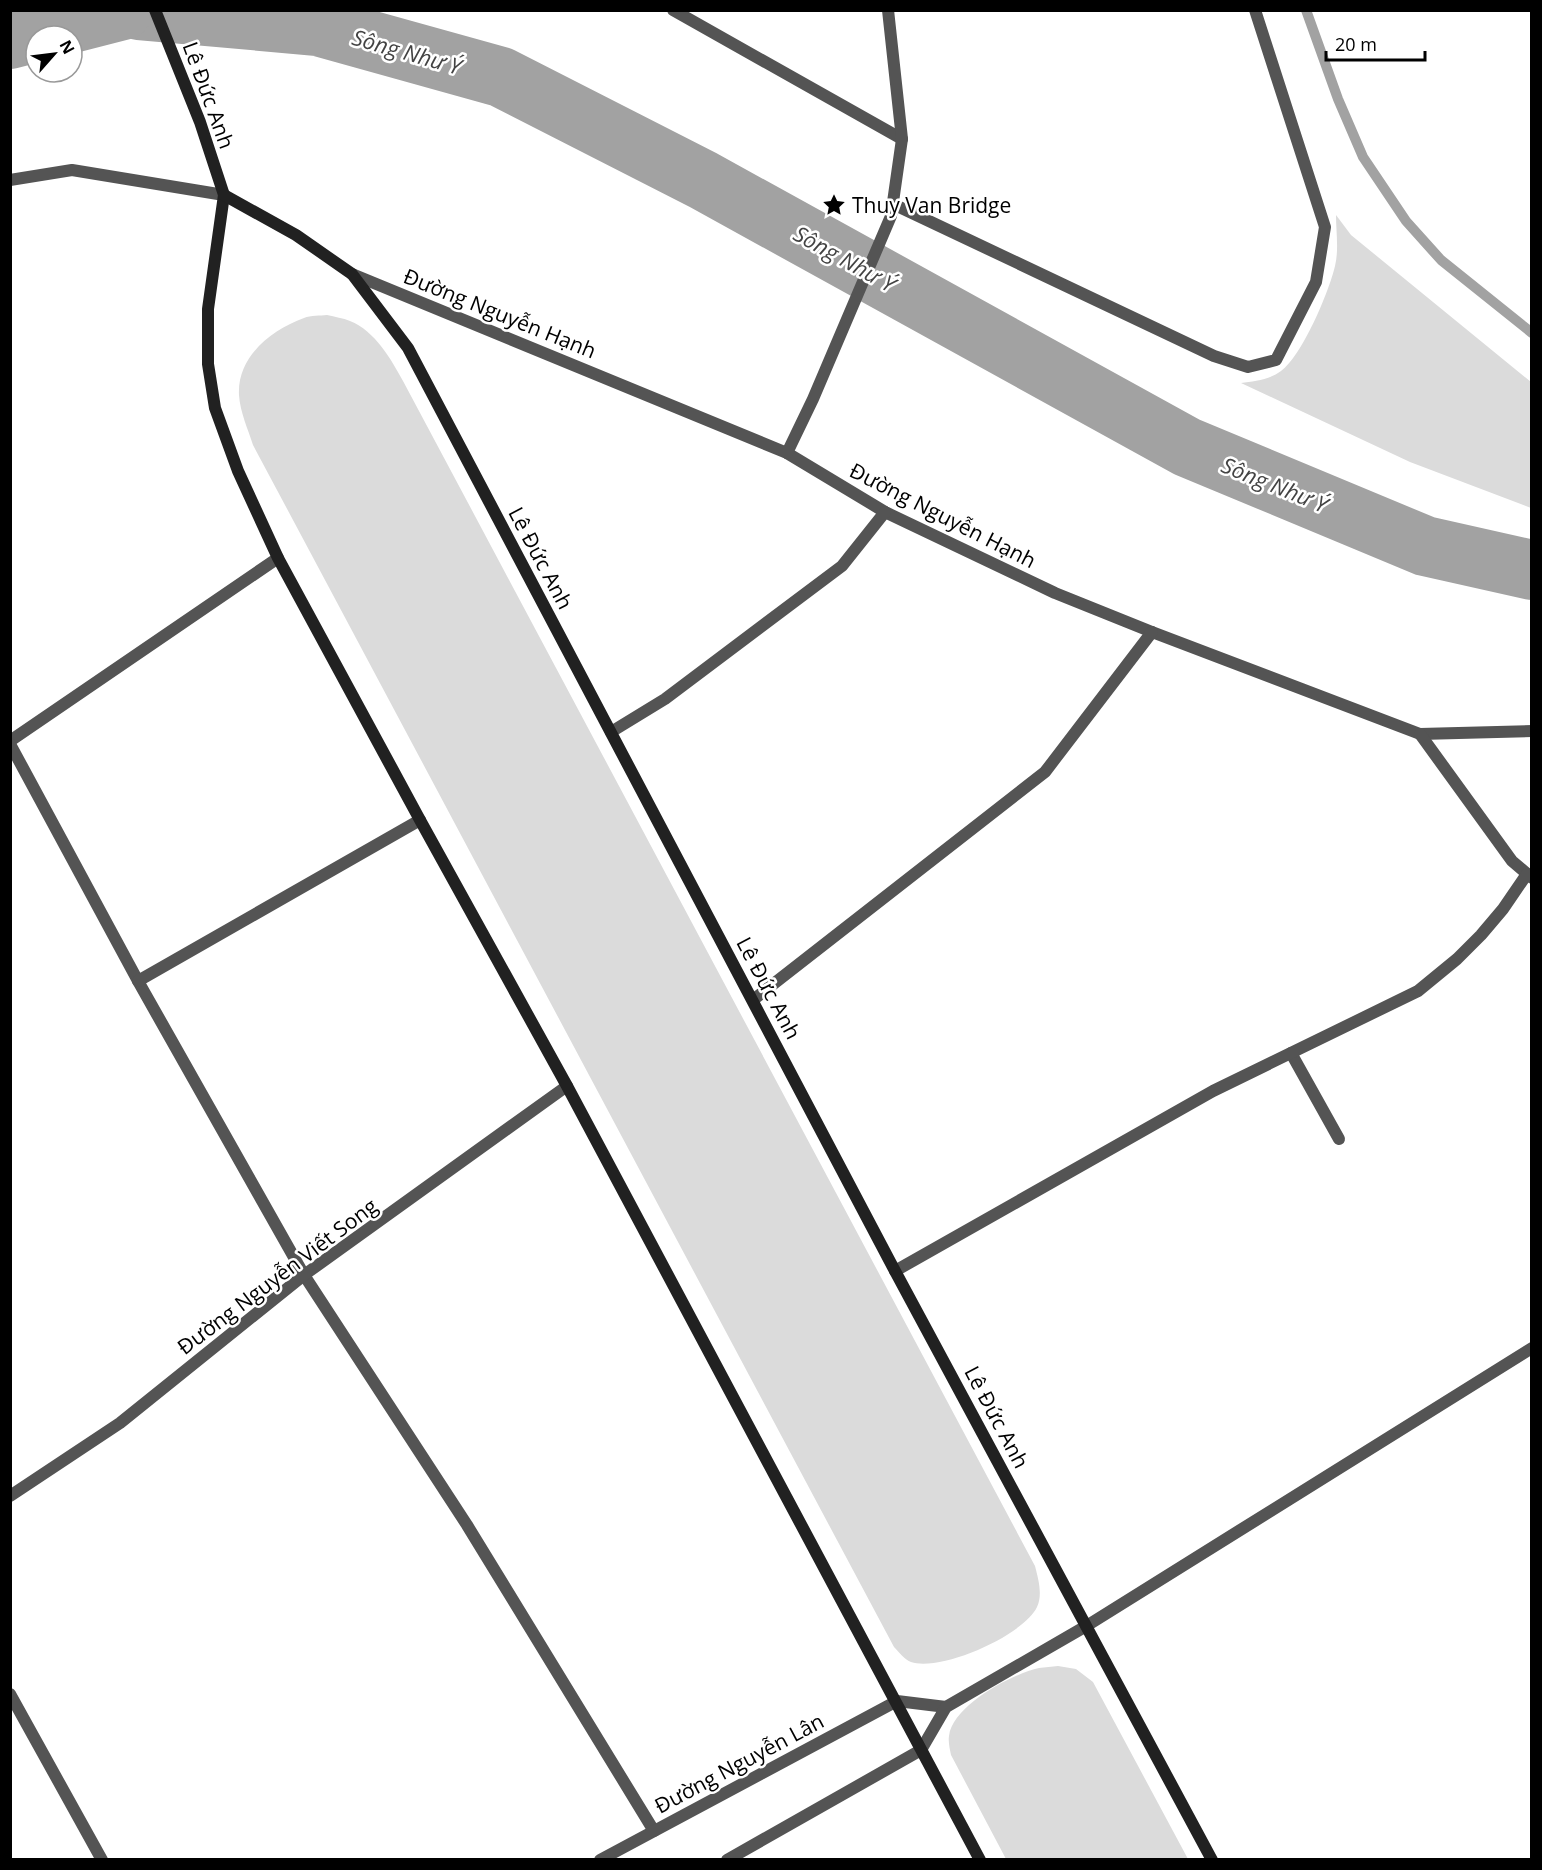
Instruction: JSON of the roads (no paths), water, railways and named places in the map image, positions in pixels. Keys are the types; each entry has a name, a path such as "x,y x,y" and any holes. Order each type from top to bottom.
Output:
{"street":[{"name":"Lê Đức Anh","path":"155,10 200,122 224,195 208,309 208,364 215,408 238,471 278,558 567,1086 980,1860"},
{"path":"673,10 902,139"},
{"path":"787,453 813,399 892,210 902,139 888,10"},
{"path":"892,210 1214,356 1248,367 1276,360 1316,282 1324,227 1255,10"},
{"path":"10,180 72,170 224,195"},
{"name":"Lê Đức Anh","path":"224,195 296,235 352,274 408,348 896,1271 1088,1625 1212,1860"},
{"name":"Đường Nguyễn Hạnh","path":"352,274 787,453 885,512 1054,593 1152,632 1420,734 1532,731"},
{"path":"611,732 665,699 842,566 885,512"},
{"path":"278,558 10,743 138,981 304,1275 466,1525 654,1831"},
{"path":"753,1000 1045,772 1152,632"},
{"path":"896,1271 1213,1091 1418,991 1457,959 1481,935 1529,876 1512,861 1420,734"},
{"path":"138,981 420,820"},
{"path":"1292,1053 1339,1139"},
{"name":"Đường Nguyễn Viết Song","path":"10,1496 120,1423 304,1275 567,1086"},
{"path":"727,1860 921,1750 945,1707 1088,1625 1532,1348"},
{"path":"10,1694 102,1860"},
{"path":"897,1701 945,1707"},
{"name":"Đường Nguyễn Lân","path":"600,1860 897,1701"}],"waterway":[{"name":"Sông Như Ý","path":"10,39 123,10"},
{"name":"Sông Như Ý","path":"139,10 318,26 501,77 703,180 1187,447 1425,546 1532,570"},
{"path":"1306,10 1338,99 1363,157 1406,221 1441,260 1532,333"}],"place":[{"name":"Thuy Van Bridge","path":"834,205"}]}
